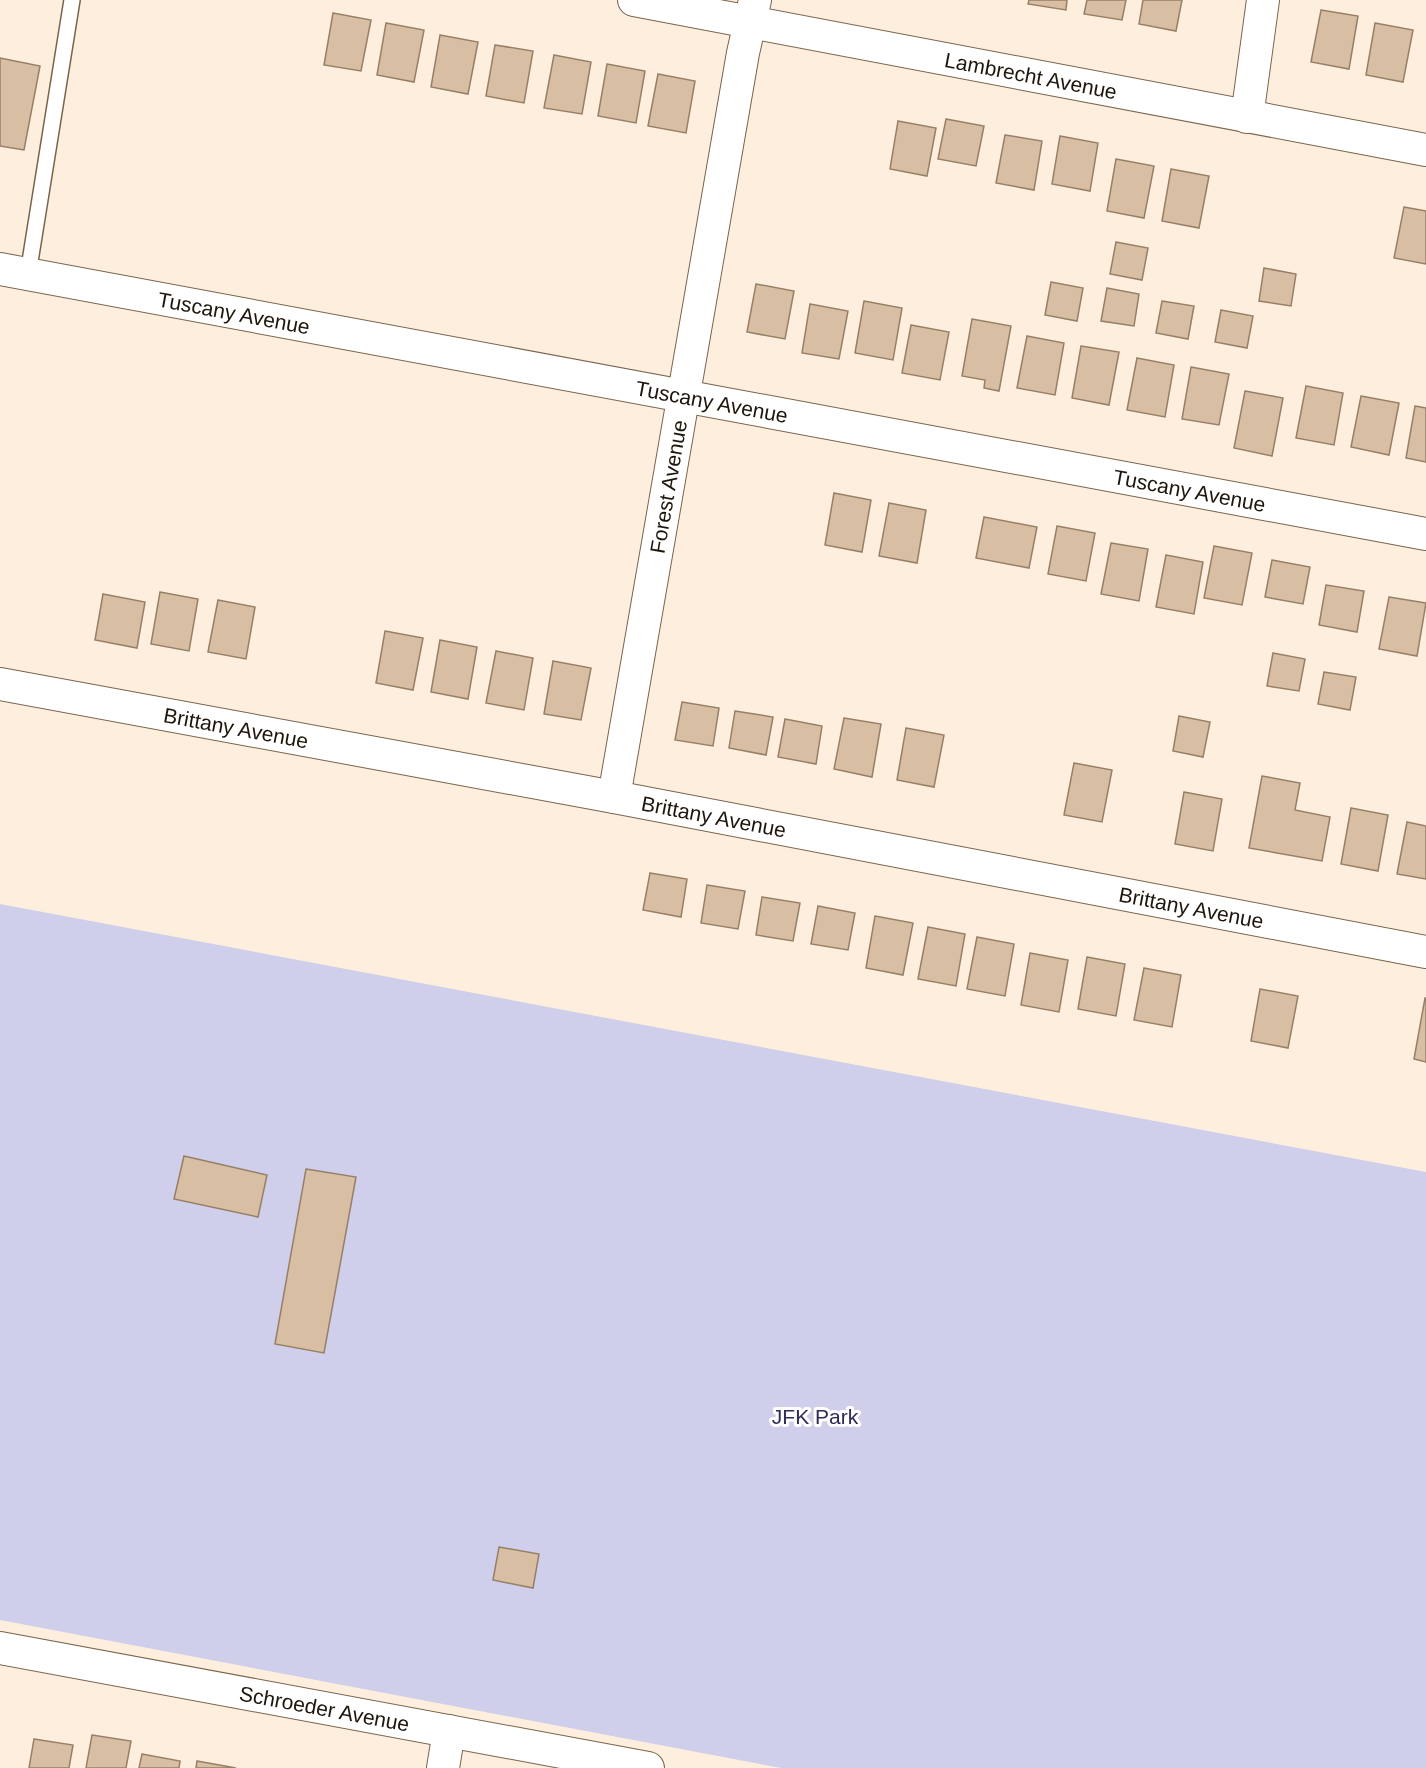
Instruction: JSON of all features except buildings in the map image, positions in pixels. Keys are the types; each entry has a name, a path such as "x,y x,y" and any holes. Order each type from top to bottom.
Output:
{"street":[{"name":"Lambrecht Avenue","path":"634,0 752,11 1247,117 1426,150"},
{"path":"1247,117 1263,0"},
{"name":"Forest Avenue","path":"614,796 752,11"},
{"name":"Tuscany Avenue","path":"14,271 1426,534"},
{"name":"Brittany Avenue","path":"0,684 614,796 1426,952"},
{"name":"Schroeder Avenue","path":"0,1648 648,1768"},
{"path":"443,1768 449,1731"}],"lane":[{"path":"14,271 72,0"}],"green space":[{"name":"JFK Park","path":"0,904 1426,1172 1426,1768 781,1768 0,1620"}]}
